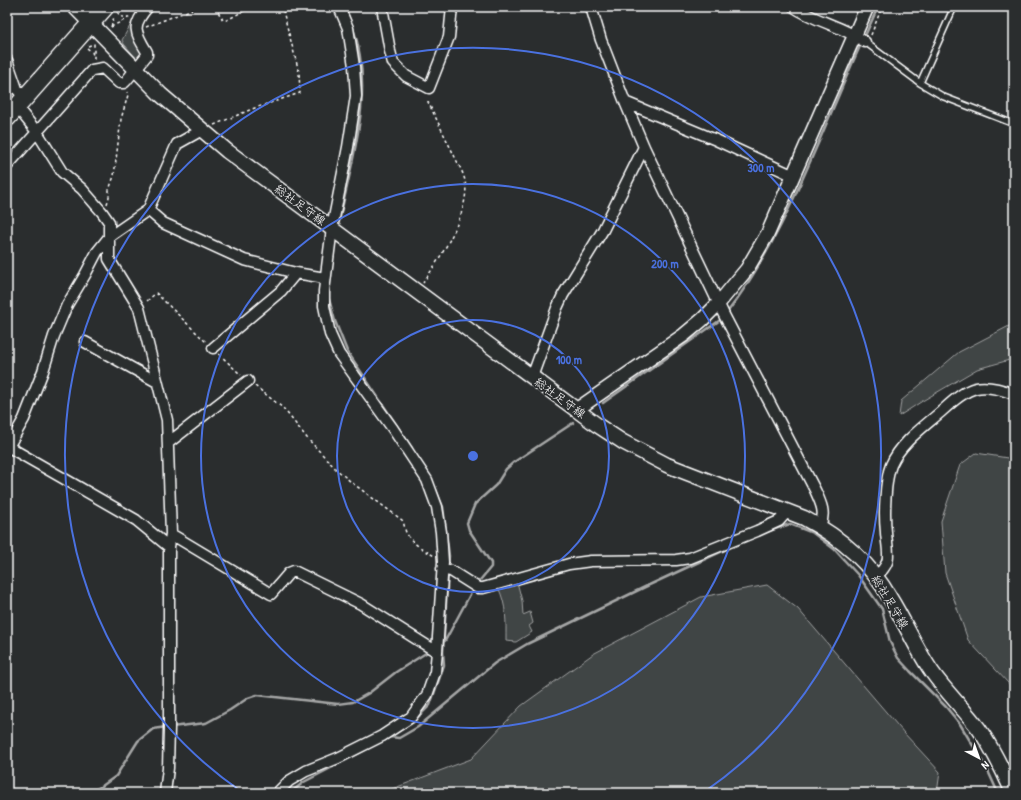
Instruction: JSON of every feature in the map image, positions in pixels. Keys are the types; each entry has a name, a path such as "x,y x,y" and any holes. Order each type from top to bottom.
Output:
{"highway":[{"path":"16,103 106,7"}],"main road":[{"name":"総社足守線","path":"74,7 160,94 233,155 576,410 623,442 653,458 820,526 838,538 855,553 876,576 891,599 932,672 990,745 1000,762 1013,793"}],"street":[{"path":"7,166 92,70 103,68 119,83 124,83 136,70 147,55 147,52 137,36 137,20 148,7"},
{"path":"277,793 289,781 306,771 338,758 382,736 411,717 427,694 435,672 445,568 437,507 427,480 394,429 339,354 330,334 324,306 332,228 348,147 356,96 354,66 348,28 339,7"},
{"path":"382,7 393,63 406,76 429,88 449,37 452,7"},
{"path":"591,7 601,40 624,102 644,147 723,312 815,490 824,514 820,526"},
{"path":"794,7 807,15 862,40"},
{"path":"576,410 684,335 702,320 723,312 732,289 758,252 768,233 794,176 862,40 867,7"},
{"path":"7,60 16,103"},
{"path":"7,86 16,103 37,132 62,172 82,189 109,222 110,259 139,308 167,420 171,534 169,547 168,768 164,793"},
{"path":"624,102 716,140 794,176"},
{"path":"169,547 136,520 7,447 24,419 43,371 54,336 67,305 86,275 97,252 109,237 148,210 177,144 202,130"},
{"path":"532,377 563,295 603,230 644,147"},
{"path":"148,210 163,223 244,260 326,278"},
{"path":"213,348 281,291 296,272"},
{"path":"85,342 157,382"},
{"path":"168,443 248,381"},
{"path":"876,576 883,570 888,560 885,529 887,486 891,466 897,454 909,440 957,397 974,388 984,387 1014,394"},
{"path":"445,568 475,587 483,588 569,564 591,561 676,560 690,558 779,521 787,512"},
{"path":"171,534 271,594 289,573 294,571 361,604 437,652"}],"lane":[{"path":"920,83 954,7"},
{"path":"862,40 920,83 944,97 1014,124"}],"path":[{"path":"137,30 198,7"},
{"path":"215,7 223,20 227,20 251,7"},
{"path":"202,130 252,109 300,93 299,72 284,11 281,7"},
{"path":"862,40 882,7"},
{"path":"116,11 122,17 130,17 124,20 111,27 116,11"},
{"path":"94,44 94,58 92,52 86,47 94,44"},
{"path":"102,212 106,208 109,190 114,176 121,118 128,95 124,83"},
{"path":"417,292 438,261 463,209 466,194 464,178 428,102 429,88"},
{"path":"139,308 156,293 248,381 282,408 336,469 404,522 406,533 410,539 445,568"}],"shaded area":[{"path":"131,24 134,26 144,52 138,60 122,40"},
{"path":"1014,316 1013,359 977,369 899,416 901,401 959,352 1011,325"},
{"path":"976,453 1014,459 1014,683 1009,684 968,640 945,573 941,521 960,465"},
{"path":"517,582 522,601 523,615 530,612 533,623 529,626 532,632 516,642 506,641 506,620 503,601 498,587"},
{"path":"767,585 798,609 904,733 940,772 937,793 387,793 392,789 471,759 521,706 593,654 701,597"}],"waterway":[{"path":"345,7 349,18"},
{"path":"864,38 878,7"},
{"path":"339,222 355,150 362,101 362,76 359,52 353,28"},
{"path":"726,314 759,265 773,240 799,187 862,42"},
{"path":"329,299 335,321 347,351 412,448"},
{"path":"603,403 723,318"},
{"path":"476,585 491,567 491,563 469,530 467,523 475,504 496,485 506,469 514,462 573,423"},
{"path":"436,490 443,507 449,556 448,568"},
{"path":"766,532 790,524 813,533 834,549 858,575 882,609 890,642 898,658 946,707 960,724 988,771 998,793"},
{"path":"390,737 399,738 418,727 495,663 527,644 729,548"},
{"path":"290,793 304,782 390,737 412,723 430,705 444,665 443,652 448,573"},
{"path":"445,641 473,589"},
{"path":"171,727 206,723 248,698 257,695 338,704 353,702 369,693 396,672 429,651"},
{"path":"88,793 102,786 116,776 138,741 153,729 166,727"}]}
